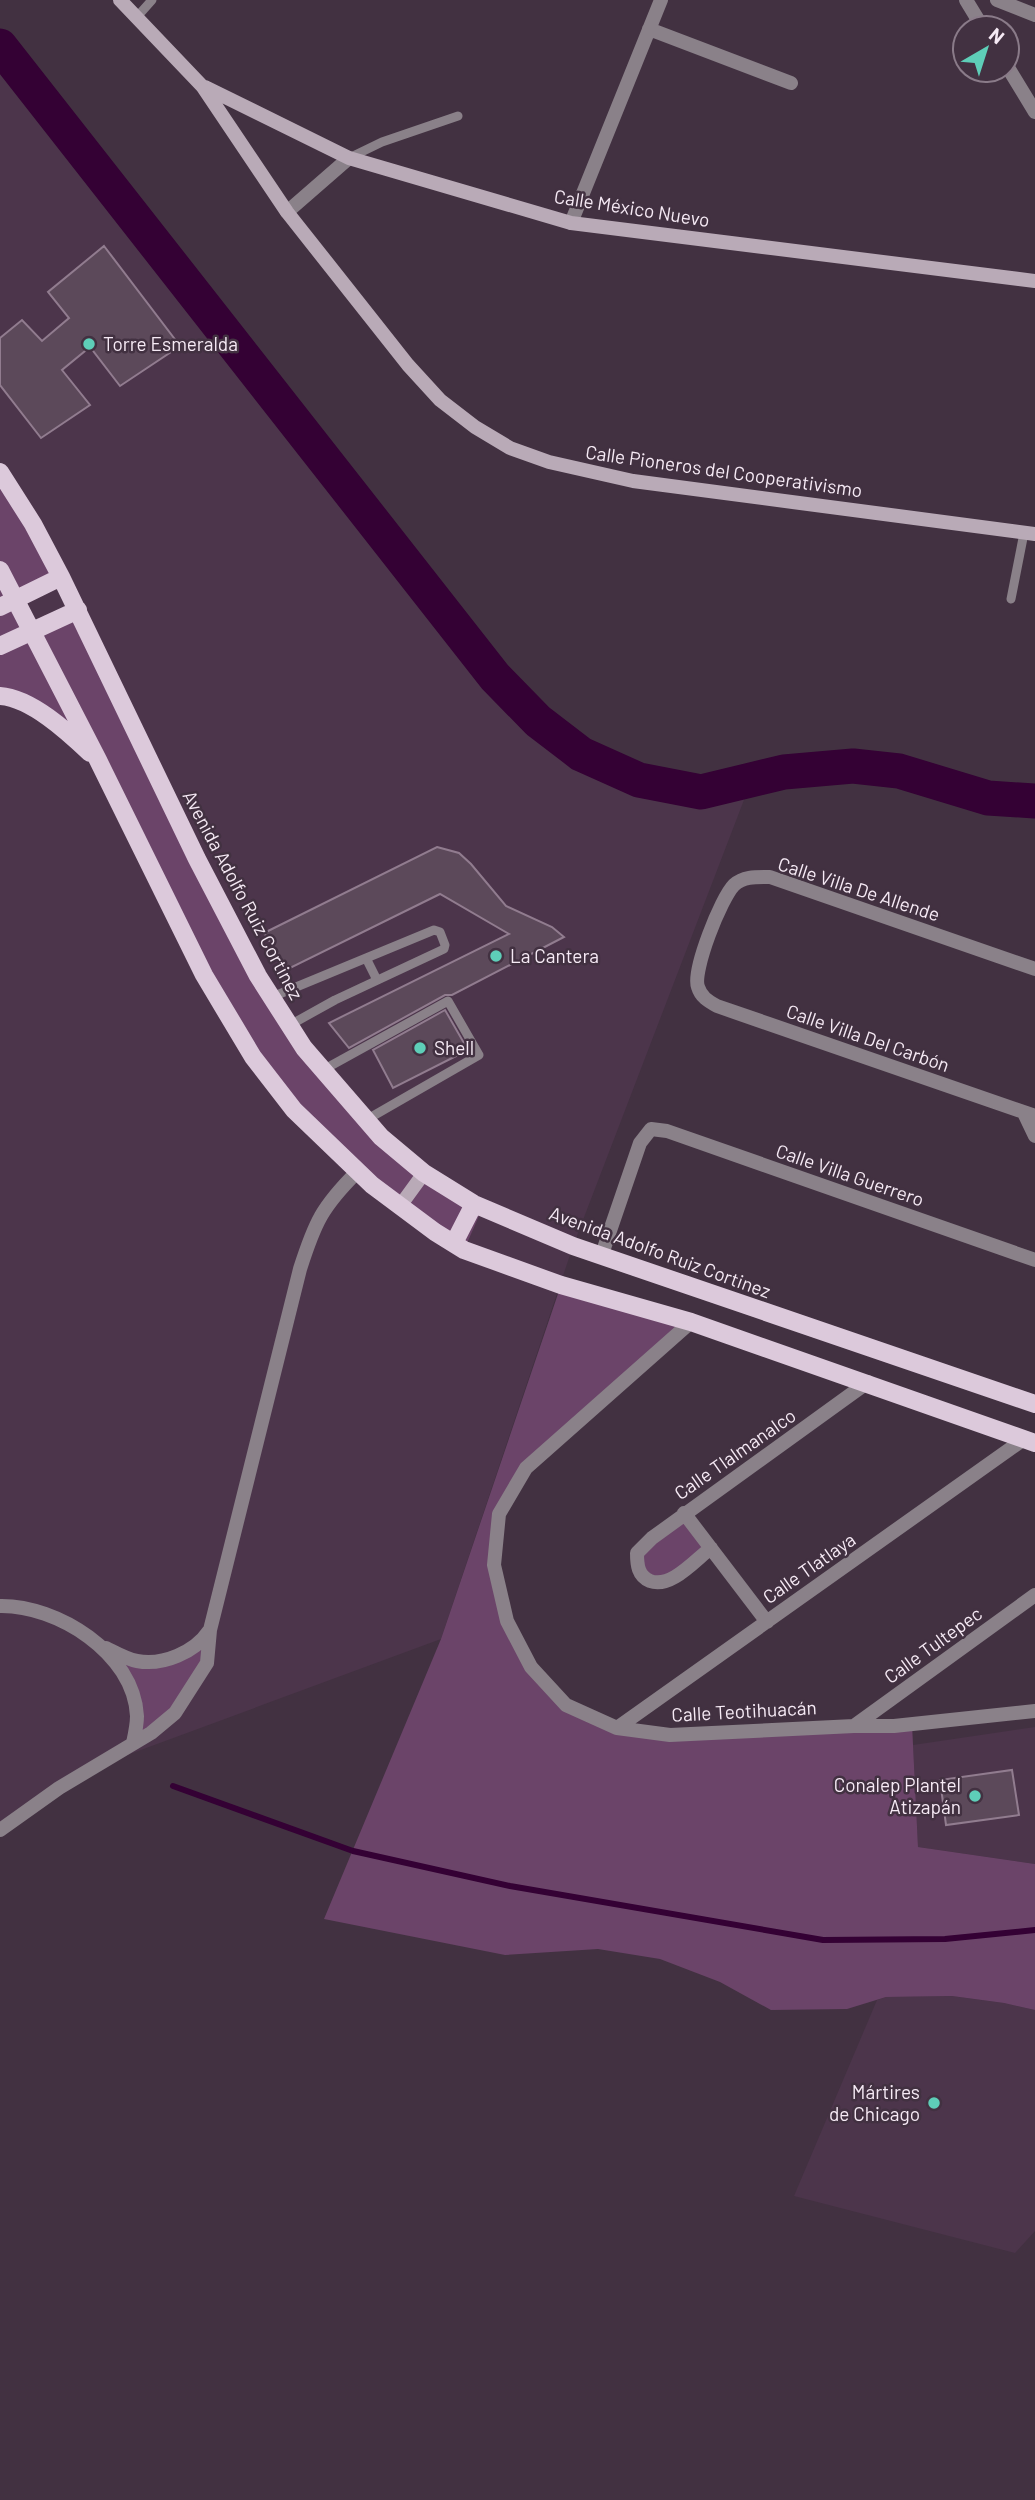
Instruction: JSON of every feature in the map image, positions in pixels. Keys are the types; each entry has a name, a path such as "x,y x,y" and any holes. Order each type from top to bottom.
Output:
{"main road":[{"name":"Avenida Adolfo Ruiz Cortinez","path":"0,472 33,524 61,576 197,859 272,997 304,1048 381,1137 424,1173 474,1204 601,1256 1035,1404"},
{"path":"0,570 7,603 32,631 198,963 253,1057 294,1110 357,1172 400,1206 464,1250 561,1284 691,1322 1030,1441"},
{"path":"7,603 61,576"},
{"path":"0,646 78,610"},
{"path":"0,696 10,696 44,714 98,760"},
{"path":"454,1243 474,1204"}],"street":[{"path":"120,0 203,87"},
{"path":"571,223 661,0"},
{"path":"997,0 1035,15"},
{"path":"649,29 791,83"},
{"path":"1018,84 1035,112"},
{"name":"Calle México Nuevo","path":"203,87 349,158 571,223 1035,281"},
{"name":"Calle Pioneros del Cooperativismo","path":"203,87 287,212 408,365 440,400 475,427 510,448 560,465 633,481 1029,533"},
{"path":"287,212 349,158"},
{"name":"Calle Villa De Allende","path":"696,985 697,970 725,897 735,884 751,876 770,877 1035,969"},
{"name":"Calle Villa Del Carbón","path":"696,985 703,998 717,1006 1029,1114"},
{"path":"1029,1114 1035,1136"},
{"name":"Calle Villa Guerrero","path":"601,1256 640,1143 651,1129 667,1131 1035,1260"},
{"path":"0,1830 59,1788 151,1733 175,1713 207,1663 210,1630 300,1269 314,1226 328,1203 357,1172"},
{"path":"400,1206 424,1173"},
{"name":"Calle Teotihuacán","path":"691,1322 526,1468 499,1514 494,1565 507,1621 531,1667 566,1705 617,1728 670,1735 894,1726 1035,1711"},
{"name":"Calle Tlalmanalco","path":"711,1548 668,1581 658,1584 644,1578 637,1566 637,1553 652,1538 868,1382"},
{"name":"Calle Tlatlaya","path":"617,1728 1030,1441"},
{"path":"684,1513 766,1622"},
{"name":"Calle Tultepec","path":"854,1726 1035,1595"},
{"path":"0,1606 32,1609 52,1615 96,1643 138,1662 164,1660 201,1642 210,1630"},
{"path":"96,1643 117,1665 133,1696 137,1716 133,1743"}],"lane":[{"path":"136,18 152,0"},
{"path":"349,158 382,142 458,116"},
{"path":"1011,599 1029,533"},
{"path":"272,997 434,930 440,932 444,949 290,1025"},
{"path":"366,958 377,980"},
{"path":"323,1070 448,1002 479,1055 366,1120"}],"shaded area":[{"path":"0,46 495,677 538,721 581,754 639,780 701,792 752,779 573,1246 441,1639 92,1768 0,1830"},
{"path":"0,472 61,577 15,598 32,631 78,610 258,976 381,1137 482,1209 464,1250 400,1206 253,1057 94,756 0,696"},
{"path":"561,1285 691,1322 556,1440 499,1514 494,1565 507,1621 566,1705 617,1728 670,1735 912,1724 918,1847 1035,1864 1035,2010 952,1996 886,1997 847,2009 771,2010 720,1982 660,1959 598,1949 505,1955 324,1919 441,1639"},
{"path":"684,1513 711,1548 668,1581 644,1578 637,1553"},
{"path":"201,1642 207,1663 175,1713 133,1743 137,1716 122,1673 126,1658 138,1662"},
{"name":"Conalep Plantel Atizapán","path":"1035,1727 1035,1864 918,1847 913,1745"},
{"name":"Mártires de Chicago","path":"952,1996 1035,2010 1035,2231 1015,2253 794,2196 877,2000 886,1997"}],"building":[{"name":"Torre Esmeralda","path":"104,246 180,346 120,386 90,347 62,370 90,405 41,438 0,385 0,338 22,320 42,341 69,318 48,292"},
{"name":"La Cantera","path":"437,847 459,853 506,906 552,927 564,937 452,995 445,995 349,1048 329,1023 509,934 440,894 288,969 264,933"},
{"name":"Shell","path":"445,1010 468,1050 393,1088 373,1050"},
{"path":"1012,1770 1019,1815 946,1825 940,1780"}],"waterway":[{"path":"0,46 495,677 538,721 581,754 639,780 701,792 784,772 853,766 899,771 988,798 1035,801"},
{"path":"173,1786 353,1851 510,1886 823,1940 945,1939 1035,1930"}],"place":[{"name":"Torre Esmeralda","path":"89,344"},
{"name":"La Cantera","path":"496,956"},
{"name":"Shell","path":"420,1048"},
{"name":"Conalep Plantel Atizapán","path":"975,1796"},
{"name":"Mártires de Chicago","path":"934,2103"}]}
